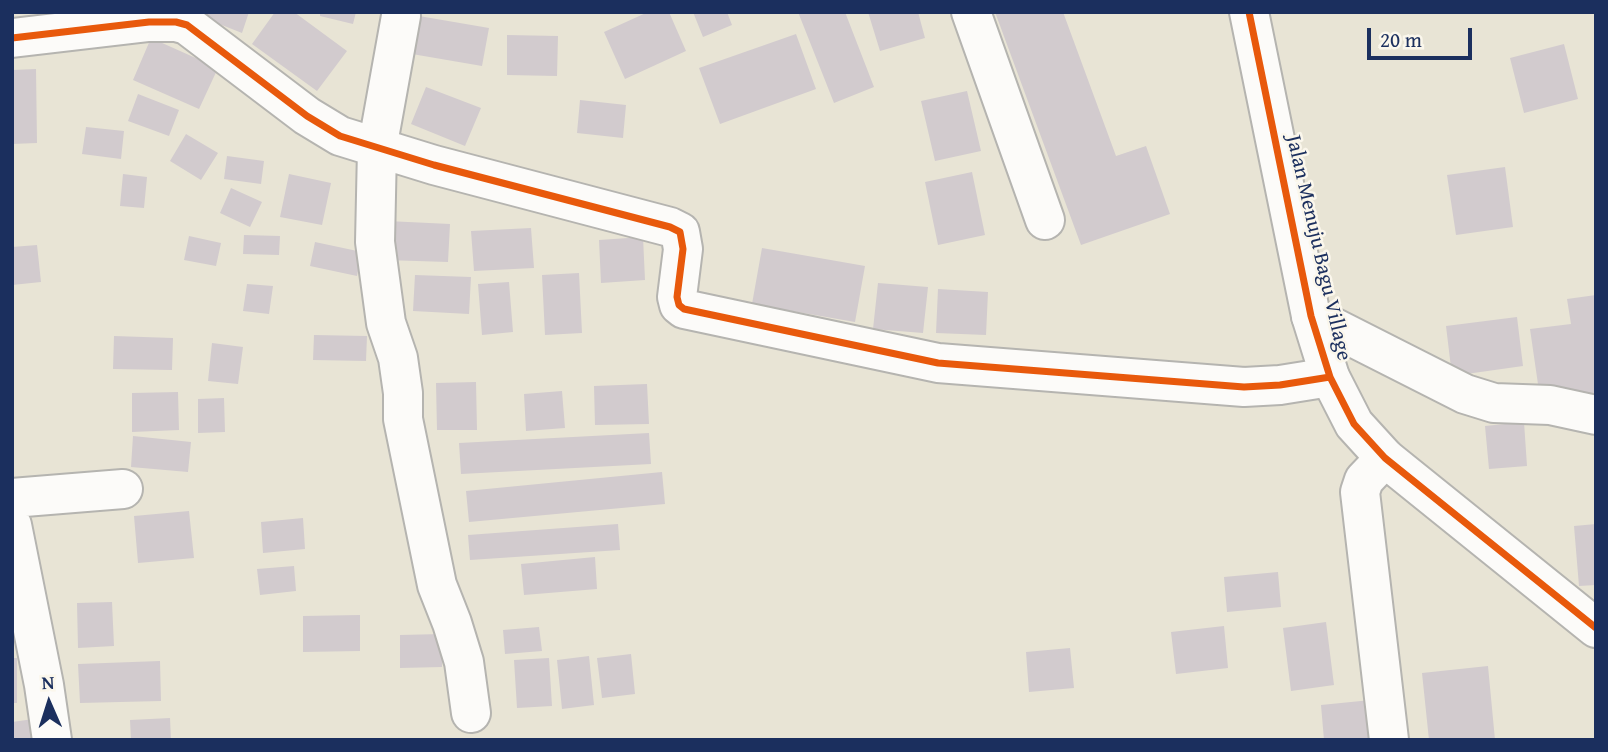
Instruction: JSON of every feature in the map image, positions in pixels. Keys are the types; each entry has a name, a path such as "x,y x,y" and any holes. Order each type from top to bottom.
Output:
{"street":[{"path":"971,12 1045,220"},
{"name":"Jalan Menuju Bagu Village","path":"1249,12 1321,349 1354,424 1385,458 1596,628"},
{"path":"407,14 377,149 375,242 386,323 398,358 403,393 403,419 437,585 464,662 471,713"},
{"path":"12,38 149,22 176,22 187,25 323,127 340,136 377,149 670,227 680,232 683,249 677,297 684,309 945,364 1244,387 1280,385 1321,349 1494,402 1550,405 1596,415"},
{"path":"1385,458 1364,480 1360,492 1390,740"},
{"path":"12,498 123,489"},
{"path":"12,525 44,685 52,740"}],"building":[{"path":"189,12 249,12 242,33"},
{"path":"275,12 294,12 347,51 317,91 252,44"},
{"path":"320,12 356,12 353,24 320,16"},
{"path":"648,12 669,12 686,51 625,79 604,32"},
{"path":"693,12 727,12 732,25 703,37"},
{"path":"798,12 845,12 874,87 834,103"},
{"path":"868,12 918,12 925,38 880,51"},
{"path":"995,12 1063,12 1116,156 1146,146 1170,214 1081,245"},
{"path":"419,16 489,28 482,66 412,54"},
{"path":"796,34 816,89 720,124 699,68"},
{"path":"507,35 558,36 557,76 507,75"},
{"path":"151,38 218,68 199,109 133,80"},
{"path":"1564,44 1578,99 1524,113 1510,58"},
{"path":"36,69 37,143 12,144 12,70"},
{"path":"426,87 481,108 465,146 411,124"},
{"path":"967,91 981,151 935,161 921,101"},
{"path":"138,94 179,110 169,136 128,121"},
{"path":"580,100 626,105 623,138 577,133"},
{"path":"86,127 124,131 121,159 82,154"},
{"path":"186,134 218,153 201,180 170,161"},
{"path":"227,156 264,161 261,184 224,179"},
{"path":"1505,167 1513,227 1456,235 1447,175"},
{"path":"972,172 985,235 938,245 925,182"},
{"path":"123,174 147,177 144,208 120,206"},
{"path":"289,174 331,183 322,225 280,217"},
{"path":"231,188 262,202 250,227 220,213"},
{"path":"387,221 450,224 448,262 385,260"},
{"path":"531,228 534,268 474,271 471,231"},
{"path":"244,235 280,236 279,255 243,254"},
{"path":"189,236 221,243 216,266 184,260"},
{"path":"643,237 645,280 601,283 599,240"},
{"path":"315,242 362,252 357,276 310,266"},
{"path":"37,245 41,282 12,285 12,247"},
{"path":"762,248 865,266 855,322 752,304"},
{"path":"579,273 582,333 545,335 542,275"},
{"path":"415,275 471,277 469,314 413,311"},
{"path":"509,282 513,332 482,335 478,284"},
{"path":"878,283 928,287 923,333 873,329"},
{"path":"247,284 273,286 269,314 243,311"},
{"path":"938,289 988,292 986,335 936,333"},
{"path":"1596,295 1596,396 1540,398 1530,329 1571,324 1567,299"},
{"path":"1517,317 1523,366 1452,376 1446,326"},
{"path":"314,335 367,336 366,361 313,360"},
{"path":"114,336 173,338 172,370 113,369"},
{"path":"212,343 243,347 238,384 208,381"},
{"path":"476,382 477,430 437,430 436,383"},
{"path":"647,384 649,424 595,425 594,386"},
{"path":"562,391 565,428 526,431 524,394"},
{"path":"178,392 179,430 132,432 132,393"},
{"path":"224,398 225,432 198,433 198,399"},
{"path":"1524,422 1527,466 1489,469 1485,426"},
{"path":"649,433 651,464 461,474 459,443"},
{"path":"133,436 191,442 188,472 131,467"},
{"path":"662,472 665,504 469,522 466,491"},
{"path":"189,511 194,558 138,563 134,516"},
{"path":"303,518 305,549 263,553 261,522"},
{"path":"618,524 620,550 470,560 468,535"},
{"path":"1596,524 1596,585 1579,586 1574,526"},
{"path":"595,557 597,589 524,595 521,564"},
{"path":"294,566 296,591 260,595 257,569"},
{"path":"1278,572 1281,607 1227,612 1224,577"},
{"path":"112,602 114,646 78,648 77,603"},
{"path":"360,615 360,651 303,652 303,616"},
{"path":"1326,622 1334,685 1291,691 1283,628"},
{"path":"1224,626 1228,668 1176,674 1171,632"},
{"path":"539,627 542,651 505,654 503,630"},
{"path":"442,634 442,667 400,668 400,635"},
{"path":"1070,648 1074,688 1029,692 1026,652"},
{"path":"631,654 635,694 602,698 597,658"},
{"path":"589,656 594,705 562,709 557,660"},
{"path":"12,658 17,658 17,703 12,703"},
{"path":"549,658 552,706 517,708 514,660"},
{"path":"160,661 161,701 80,703 78,664"},
{"path":"1488,666 1495,740 1429,740 1422,673"},
{"path":"1381,699 1385,740 1324,740 1321,705"},
{"path":"48,717 51,740 12,740 12,722"},
{"path":"170,718 171,740 131,740 130,720"}],"cycle path":[{"path":"1249,12 1311,316 1330,377 1354,424 1385,458 1596,628"},
{"path":"12,38 149,22 176,22 187,25 307,116 340,136 434,165 670,227 680,232 683,249 677,297 679,305 684,309 938,363 1244,387 1280,385 1330,377"}]}
